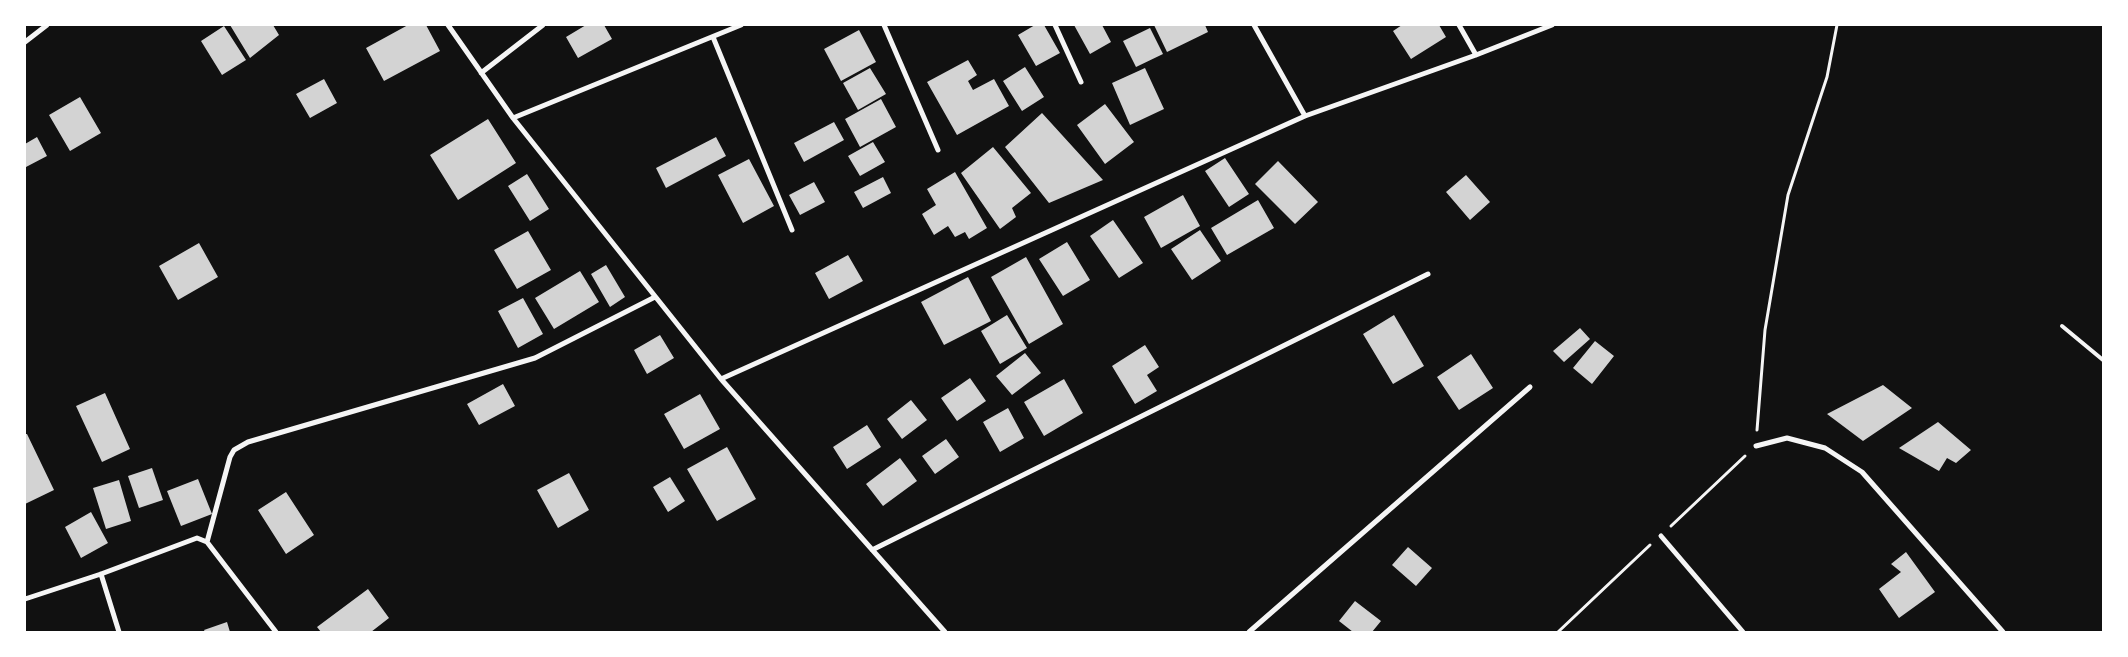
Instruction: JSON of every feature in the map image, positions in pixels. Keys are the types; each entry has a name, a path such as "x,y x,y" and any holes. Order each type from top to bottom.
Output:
{"street":[{"path":"25,42 47,25"},
{"path":"448,25 513,118 721,378 946,632"},
{"path":"481,73 544,25"},
{"path":"513,118 741,25"},
{"path":"884,25 938,150"},
{"path":"1055,25 1081,82"},
{"path":"1254,25 1305,116"},
{"path":"1459,25 1476,55"},
{"path":"721,378 1305,116 1476,55 1552,25"},
{"path":"713,37 792,230"},
{"path":"872,550 1428,274"},
{"path":"207,542 230,457 234,450 248,442 535,358 655,297"},
{"path":"1249,632 1530,386"},
{"path":"1756,446 1788,438 1825,448 1862,472 2003,632"},
{"path":"1661,536 1743,632"},
{"path":"25,599 101,574 197,538 207,542 276,632"},
{"path":"101,574 120,632"}],"lane":[{"path":"2062,326 2103,360"}],"path":[{"path":"1558,632 1756,446 1765,330 1788,195 1826,77 1837,25"}],"building":[{"path":"230,25 273,25 279,35 250,58"},
{"path":"408,25 426,25 440,51 384,81 366,48"},
{"path":"586,25 604,25 612,39 578,58 566,37"},
{"path":"1035,25 1044,25 1060,53 1036,66 1018,35"},
{"path":"1074,25 1102,25 1111,42 1090,54"},
{"path":"1154,25 1205,25 1208,32 1167,52"},
{"path":"1402,25 1439,25 1446,37 1411,59 1393,31"},
{"path":"224,26 246,60 222,75 201,41"},
{"path":"1150,28 1163,54 1136,67 1123,41"},
{"path":"859,30 876,62 841,81 824,49"},
{"path":"968,60 977,75 968,81 973,90 994,79 1009,106 957,135 927,82"},
{"path":"1025,67 1044,97 1022,111 1003,81"},
{"path":"870,68 886,94 858,110 843,83"},
{"path":"1145,68 1164,109 1130,125 1112,83"},
{"path":"324,79 337,103 310,118 296,94"},
{"path":"80,97 101,133 70,151 49,115"},
{"path":"881,99 896,127 860,147 845,119"},
{"path":"1105,104 1134,142 1105,164 1077,125"},
{"path":"1042,113 1103,180 1049,203 1005,147"},
{"path":"488,119 516,163 458,200 430,155"},
{"path":"834,122 844,140 804,162 794,143"},
{"path":"37,137 47,156 26,167 25,144"},
{"path":"716,137 726,156 666,188 656,168"},
{"path":"873,142 885,162 860,176 848,156"},
{"path":"993,147 1031,193 1012,208 1016,217 1000,229 961,173"},
{"path":"1225,158 1249,194 1229,207 1205,171"},
{"path":"749,159 774,206 743,223 718,175"},
{"path":"1278,161 1318,202 1295,224 1255,184"},
{"path":"955,172 987,228 969,239 965,232 955,237 948,226 934,235 922,214 936,205 927,189"},
{"path":"527,174 549,209 530,221 508,186"},
{"path":"1466,175 1490,202 1470,220 1446,192"},
{"path":"883,177 891,193 863,208 854,192"},
{"path":"814,182 825,202 800,215 789,195"},
{"path":"1183,195 1200,226 1161,248 1144,217"},
{"path":"1258,200 1274,228 1227,255 1211,228"},
{"path":"1113,220 1143,263 1119,278 1090,236"},
{"path":"1200,230 1221,261 1192,280 1171,249"},
{"path":"528,231 551,270 517,289 494,250"},
{"path":"1067,242 1090,280 1063,296 1039,259"},
{"path":"199,243 218,277 178,300 159,266"},
{"path":"848,255 863,281 829,299 815,273"},
{"path":"1026,257 1063,324 1029,344 991,277"},
{"path":"606,265 625,297 610,307 591,274"},
{"path":"580,271 599,302 554,329 535,298"},
{"path":"968,277 991,321 944,345 921,302"},
{"path":"523,298 543,334 518,348 498,311"},
{"path":"1007,315 1027,348 1000,364 981,331"},
{"path":"1394,315 1424,366 1393,384 1363,334"},
{"path":"1580,328 1590,339 1564,362 1553,351"},
{"path":"660,335 674,358 647,374 634,350"},
{"path":"1595,341 1614,356 1592,384 1573,368"},
{"path":"1145,345 1159,367 1147,375 1157,391 1135,404 1112,366"},
{"path":"1025,353 1041,373 1012,395 996,376"},
{"path":"1471,354 1493,388 1459,410 1437,377"},
{"path":"970,378 986,401 957,421 941,398"},
{"path":"1064,379 1083,413 1044,436 1024,402"},
{"path":"503,384 515,406 479,425 467,404"},
{"path":"1883,385 1912,408 1863,441 1827,414"},
{"path":"105,393 130,449 102,462 76,406"},
{"path":"700,394 720,429 684,449 664,414"},
{"path":"911,400 927,420 902,439 887,419"},
{"path":"1008,408 1024,438 1000,452 983,422"},
{"path":"1938,422 1971,450 1956,463 1947,458 1939,471 1899,448"},
{"path":"867,425 881,447 847,469 833,447"},
{"path":"25,434 27,434 54,490 25,504"},
{"path":"946,439 959,457 935,474 922,456"},
{"path":"727,447 756,499 717,521 687,469"},
{"path":"900,458 917,481 883,506 866,484"},
{"path":"152,468 163,500 139,508 128,476"},
{"path":"569,473 589,510 558,528 537,490"},
{"path":"670,477 685,501 668,512 653,487"},
{"path":"198,479 212,514 181,526 167,491"},
{"path":"119,480 131,521 106,529 93,488"},
{"path":"286,492 314,535 286,554 258,510"},
{"path":"91,512 108,543 81,558 65,527"},
{"path":"1408,547 1432,568 1416,586 1392,565"},
{"path":"1906,552 1935,592 1899,618 1879,589 1901,572 1891,564"},
{"path":"368,589 389,618 371,632 321,632 317,627"},
{"path":"1355,601 1381,621 1372,632 1353,632 1339,621"},
{"path":"227,622 230,632 205,632 204,630"}]}
